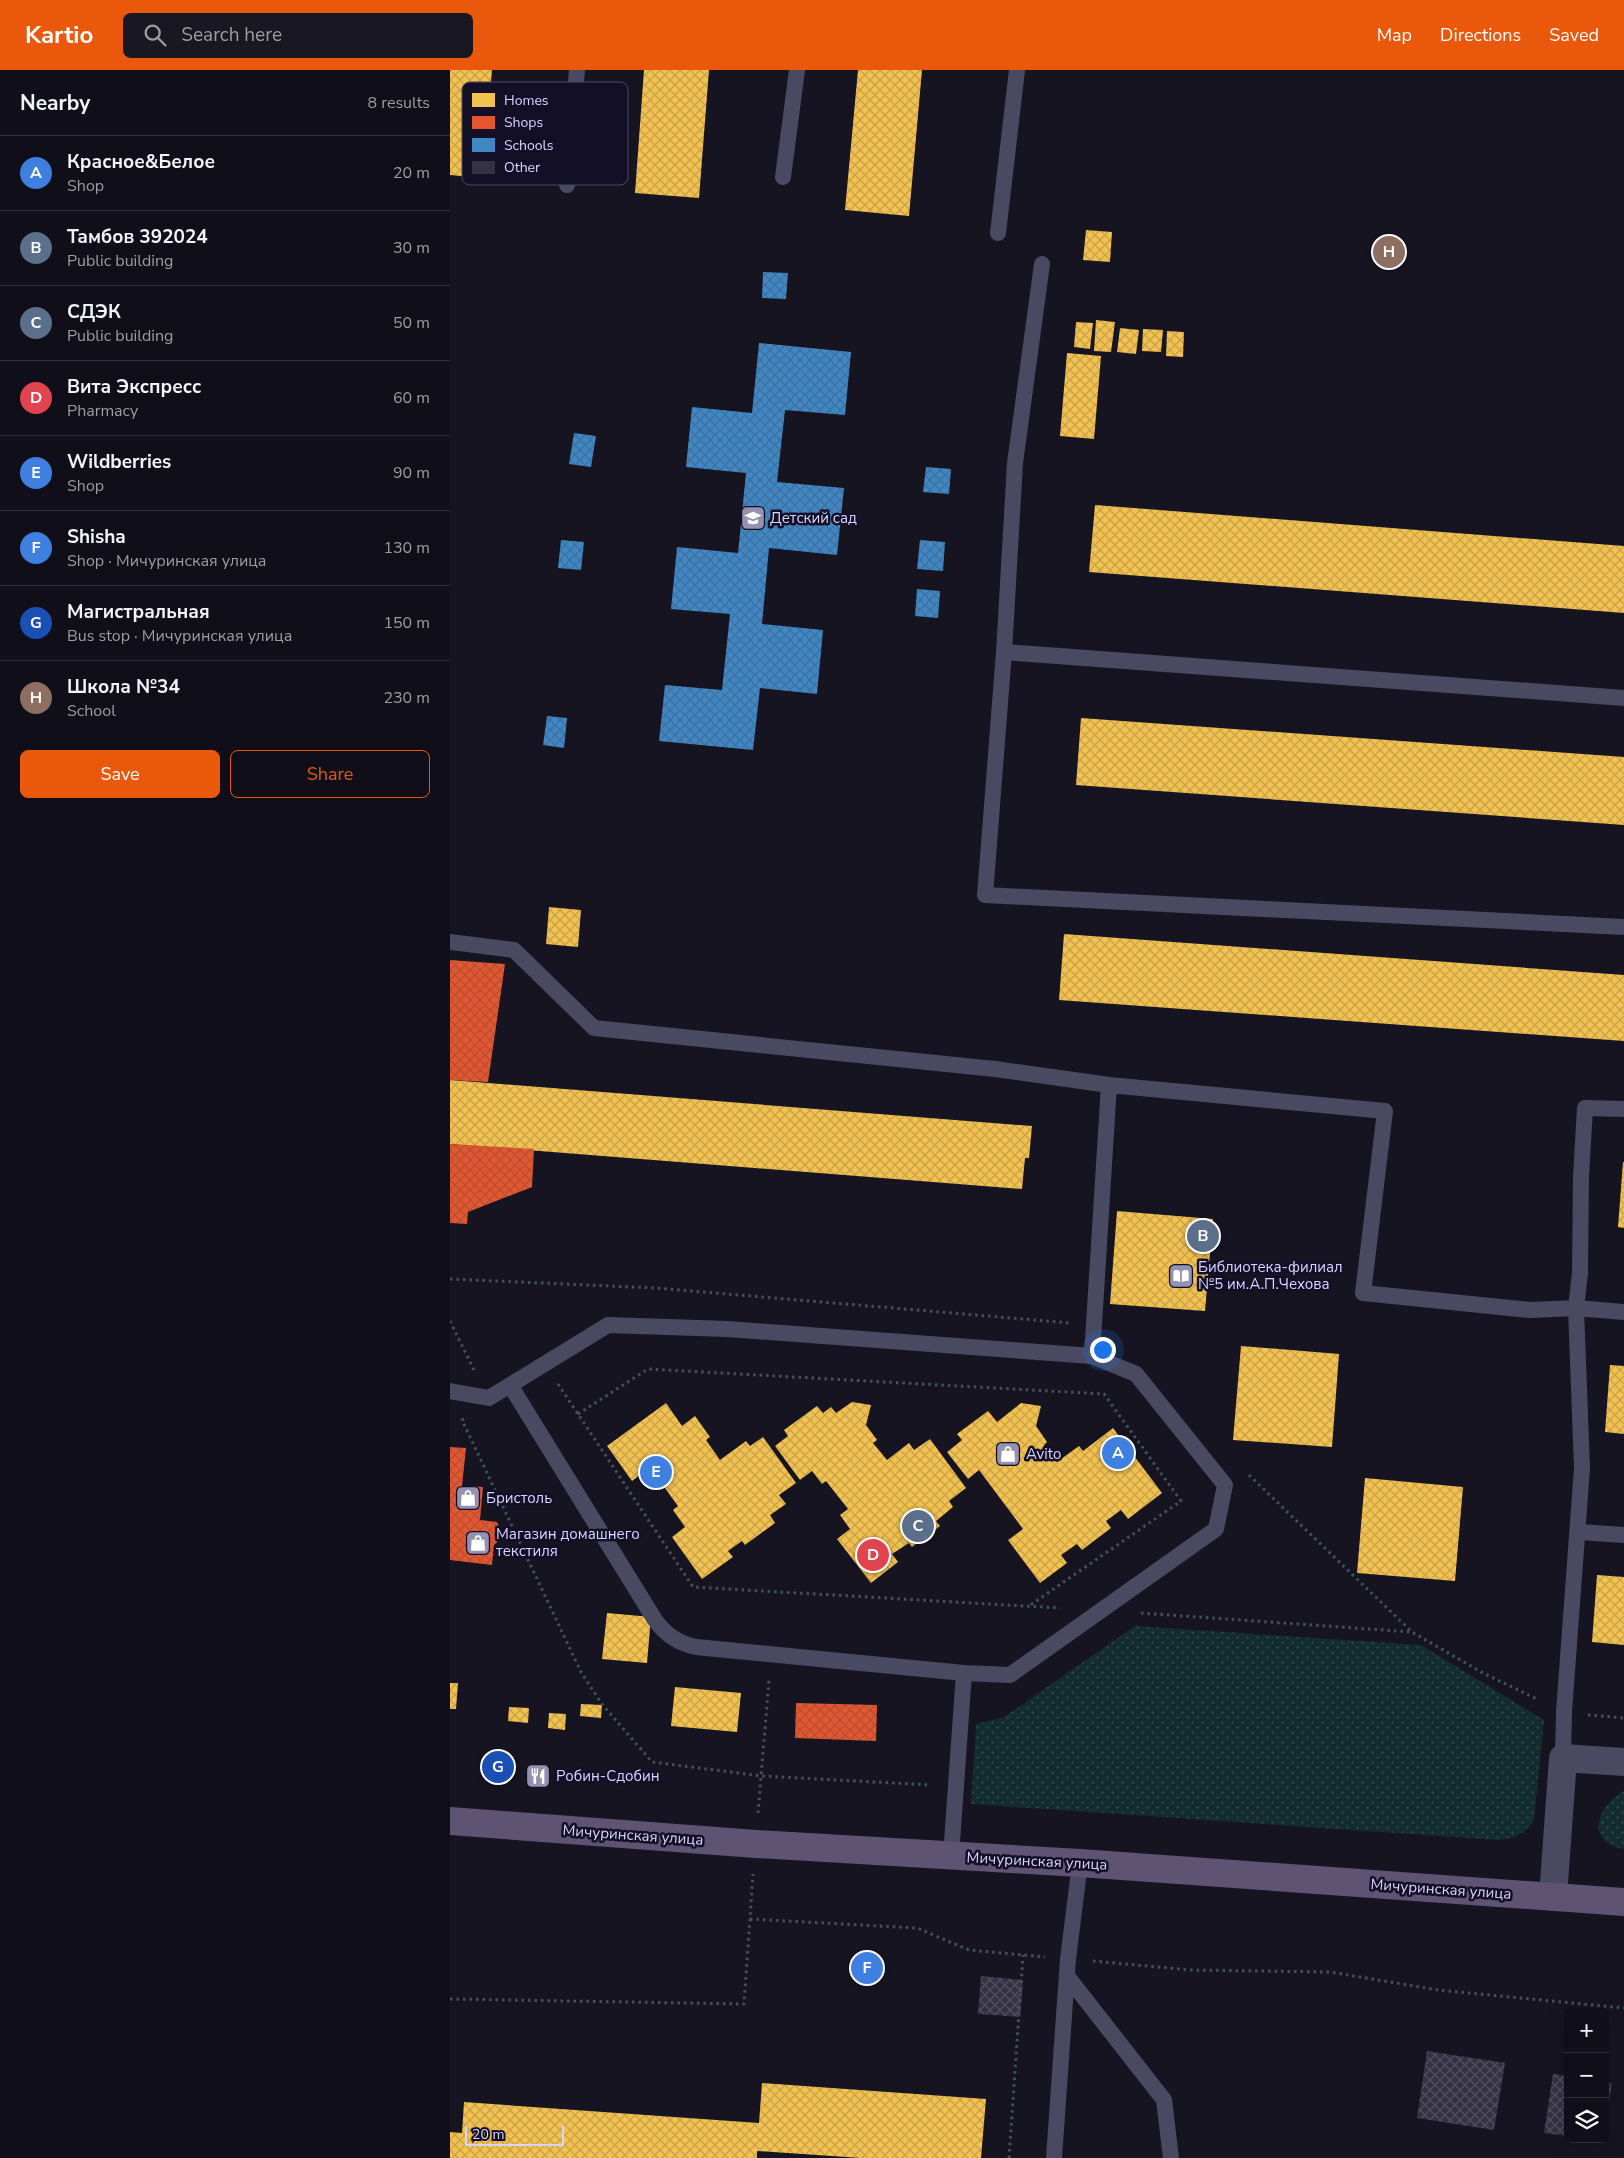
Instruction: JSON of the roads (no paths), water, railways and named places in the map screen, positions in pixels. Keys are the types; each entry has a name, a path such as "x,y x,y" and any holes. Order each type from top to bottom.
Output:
{"main road":[{"name":"Мичуринская улица","path":"450,1821 756,1844 1080,1863 1624,1902"}],"street":[{"path":"1553,1897 1563,1758 1624,1762"}],"lane":[{"path":"784,177 797,70"},
{"path":"998,233 1018,70"},
{"path":"1042,264 1015,464 1004,652 985,895 1624,927"},
{"path":"1004,652 1624,698"},
{"path":"450,942 514,950 594,1028 995,1069 1109,1085 1385,1111 1363,1293 1530,1310 1576,1308 1624,1312"},
{"path":"1092,1356 1109,1085"},
{"path":"1563,1758 1564,1712 1578,1532 1582,1452 1576,1308 1580,1273 1581,1177 1585,1108 1624,1109"},
{"path":"450,1391 489,1398 510,1385 544,1364 608,1325 727,1329 1092,1356 1136,1374 1225,1485 1216,1528 1010,1675 964,1673 686,1645 668,1636 661,1628 510,1385"},
{"path":"1578,1532 1624,1535"},
{"path":"951,1856 964,1673"},
{"path":"1054,2158 1068,1959 1080,1863"},
{"path":"1067,1976 1164,2100 1171,2158"}],"place":[{"name":"Школа №34","path":"1389,252"},
{"name":"Детский сад","path":"753,518"},
{"name":"Тамбов 392024","path":"1203,1236"},
{"name":"Библиотека-филиал №5 им.А.П.Чехова","path":"1181,1276"},
{"name":"Красное&Белое","path":"1118,1453"},
{"name":"Avito","path":"1008,1454"},
{"name":"Wildberries","path":"656,1472"},
{"name":"Бристоль","path":"468,1498"},
{"name":"СДЭК","path":"918,1526"},
{"name":"Магазин домашнего текстиля","path":"478,1543"},
{"name":"Вита Экспресс","path":"873,1555"},
{"name":"Магистральная","path":"498,1767"},
{"name":"Робин-Сдобин","path":"538,1776"},
{"name":"Shisha","path":"867,1968"}]}
